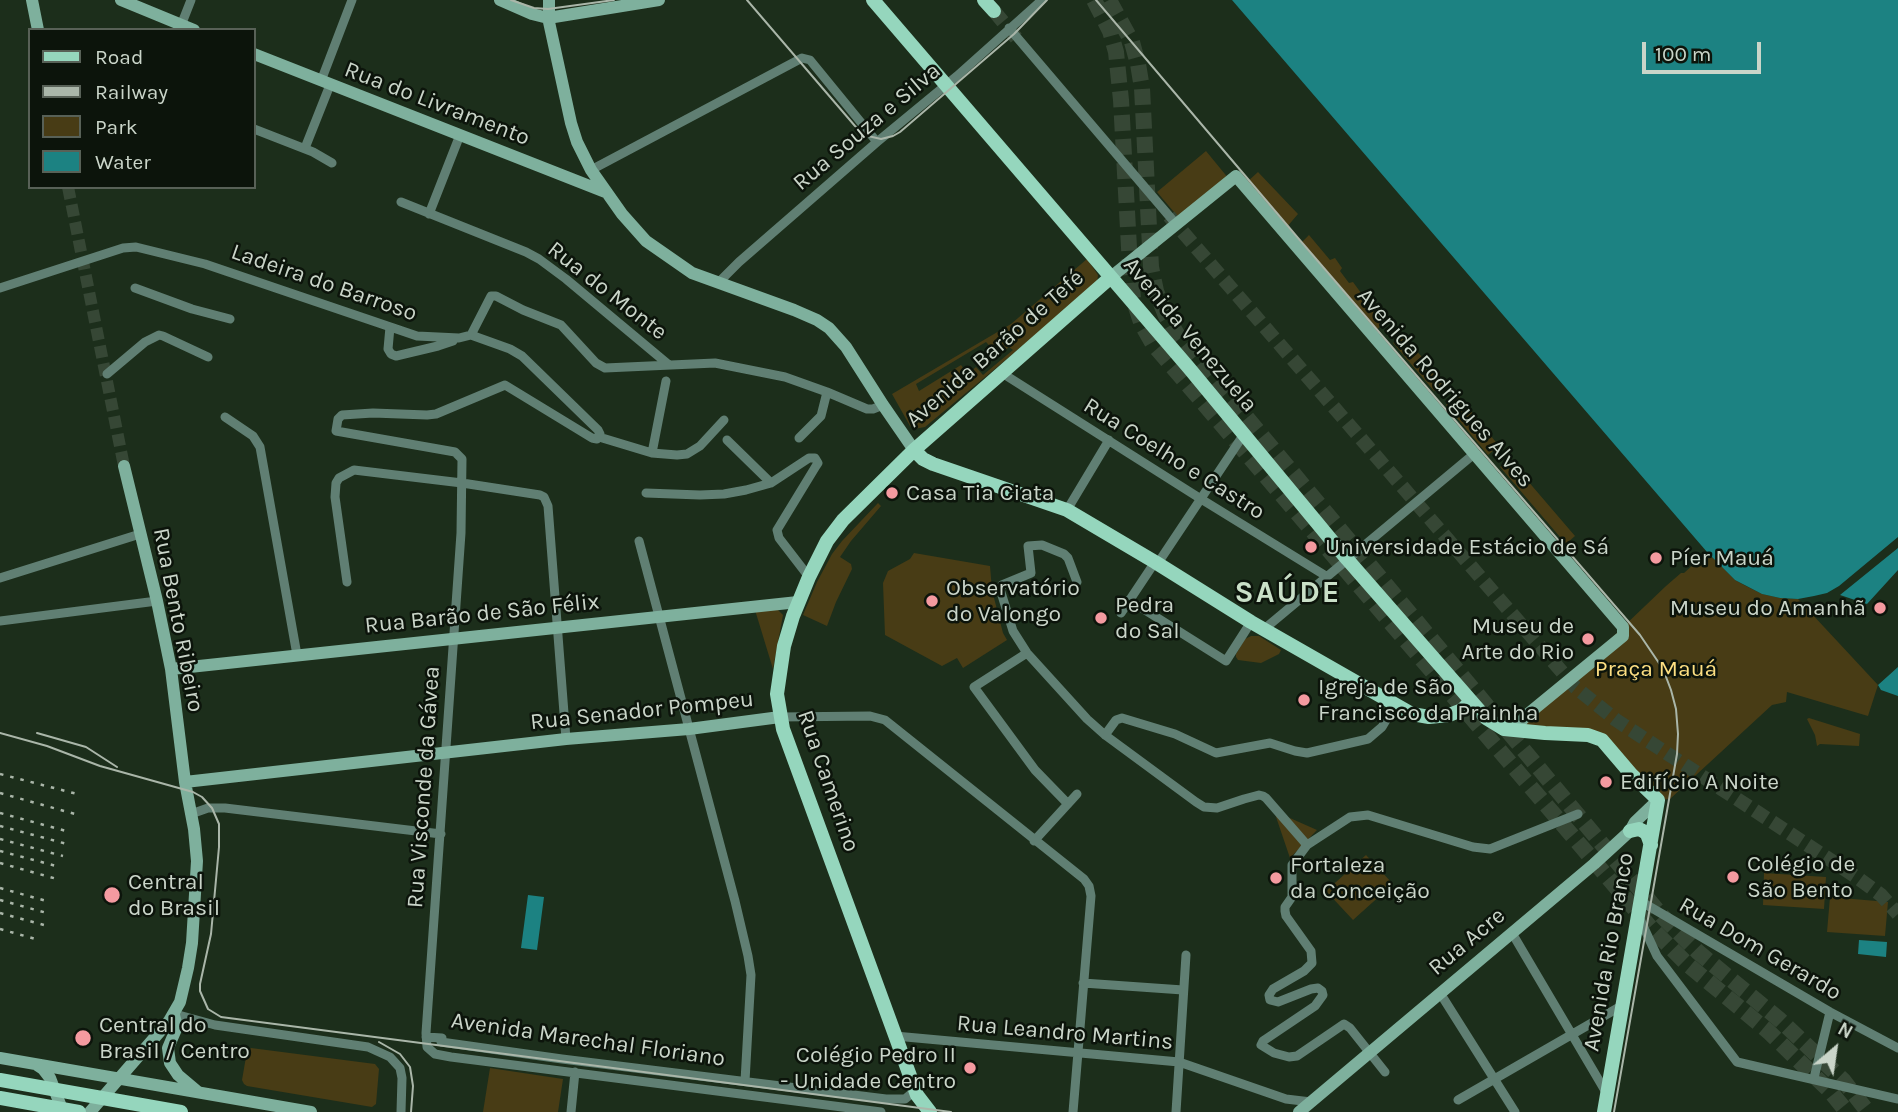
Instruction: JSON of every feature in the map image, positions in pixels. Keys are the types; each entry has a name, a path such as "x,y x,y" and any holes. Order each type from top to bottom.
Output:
{"main road":[{"name":"Avenida Venezuela","path":"873,0 1111,277 1347,559 1471,701 1494,724 1504,729 1514,729"},
{"name":"Avenida Barão de Tefé","path":"914,450 1111,277"},
{"path":"914,450 933,464 1067,510 1257,626 1415,715 1449,715 1462,710 1471,701"},
{"name":"Rua Camerino","path":"914,450 834,531 821,551 808,577 789,629 777,694 783,729 895,1036 917,1095 930,1112"},
{"path":"1514,729 1588,735 1602,740 1630,774 1658,800"},
{"name":"Avenida Rio Branco","path":"1604,1112 1658,800"},
{"path":"1630,831 1643,831 1651,845"},
{"path":"0,1080 181,1112"},
{"path":"0,1098 79,1112"}],"street":[{"path":"32,0 38,28"},
{"path":"121,0 180,27 191,0"},
{"path":"305,148 352,0"},
{"path":"500,0 548,18 659,0"},
{"path":"548,0 548,18 571,123 577,142 605,192 646,241 692,273 794,310 829,328 846,347 914,450"},
{"name":"Rua Souza e Silva","path":"718,283 1042,0"},
{"path":"1009,28 1176,224"},
{"name":"Rua do Livramento","path":"256,55 605,192"},
{"path":"591,170 802,59 877,142"},
{"path":"256,130 305,148 332,163"},
{"path":"429,214 460,135"},
{"name":"Avenida Barão de Tefé","path":"1111,277 1236,176"},
{"name":"Avenida Rodrigues Alves","path":"1236,176 1623,627 1623,635 1528,714 1514,729"},
{"name":"Rua do Monte","path":"401,202 526,252 550,266 669,365"},
{"name":"Ladeira do Barroso","path":"0,288 123,248 136,247 205,264 425,337 459,338 471,335"},
{"path":"135,288 192,309 230,319"},
{"path":"724,420 700,446 687,454 652,453 599,437 598,430 522,356 471,335 491,296 496,296 561,325 600,367 610,369 704,362 734,366 785,377 867,409 883,405"},
{"path":"390,327 388,349 396,356 459,338"},
{"path":"107,374 145,342 159,335 208,357"},
{"name":"Rua Coelho e Castro","path":"1002,373 1326,576"},
{"path":"652,453 666,381"},
{"name":"Rua Visconde da Gávea","path":"426,1037 461,533 462,459 455,452 336,431 338,419 342,415 373,412 427,415 446,410 505,385 592,438 599,437"},
{"path":"799,438 821,416 827,392"},
{"path":"225,417 253,436 260,447 298,655"},
{"path":"1121,613 1244,434"},
{"path":"727,440 771,483"},
{"path":"1067,510 1109,440"},
{"path":"1129,600 1226,661 1257,626 1326,576 1474,454"},
{"path":"646,493 724,494 771,483 808,458 815,458 817,466 777,530 779,538 808,577"},
{"name":"Rua Bento Ribeiro","path":"124,466 171,669 197,861 192,943 183,993 174,1015 177,1027 168,1048 170,1063 178,1074 200,1093"},
{"path":"347,582 335,497 339,478 354,470 463,483 540,495 547,500 566,739"},
{"path":"0,578 140,534"},
{"path":"639,541 735,901 751,975 745,1081"},
{"path":"1077,582 1065,554 1042,545 1028,546 1031,573 1002,584 1000,588 1013,631 1027,653 1105,735 1204,807 1217,808 1259,795 1266,798 1307,845"},
{"path":"0,621 157,601"},
{"name":"Rua Barão de São Félix","path":"171,669 798,602"},
{"path":"1027,653 975,687 1034,770 1068,804"},
{"path":"1105,735 1116,720 1122,718 1175,734 1216,753 1270,743 1307,753 1368,739 1382,727 1395,705"},
{"name":"Rua Senador Pompeu","path":"185,782 780,717 870,716 885,720 1084,879 1091,896 1083,983"},
{"path":"1034,841 1077,794"},
{"name":"Rua Acre","path":"1299,1112 1594,864 1630,831 1634,822 1658,800"},
{"path":"191,814 208,808 225,808 441,834"},
{"path":"1385,1072 1344,1024 1297,1056 1274,1053 1261,1045 1315,1006 1323,995 1318,988 1278,1002 1270,1000 1269,995 1273,989 1291,980 1312,963 1311,951 1286,916 1285,906 1292,897 1292,865 1307,845 1350,817 1368,815 1473,847 1490,849 1578,814"},
{"path":"1639,908 1657,956 1734,1059 1758,1068 1898,1099"},
{"name":"Rua Dom Gerardo","path":"1639,908 1898,1048"},
{"path":"1512,933 1606,1094"},
{"path":"1176,1112 1186,955"},
{"path":"1073,1112 1083,983 1183,990"},
{"path":"1440,993 1515,1112"},
{"path":"1458,1100 1623,1005"},
{"path":"1814,1079 1829,1012"},
{"path":"90,1112 174,1015 215,1025 370,1048 390,1057 401,1071 401,1112"},
{"name":"Rua Leandro Martins","path":"895,1036 1179,1062 1286,1099 1311,1102"},
{"name":"Avenida Marechal Floriano","path":"881,1112 437,1055 428,1049 426,1037 442,1038 441,1042 562,1059 898,1100 911,1094 914,1086"},
{"path":"0,1058 312,1112"},
{"path":"37,1065 46,1072 63,1110"},
{"path":"571,1112 575,1072"}],"green space":[{"path":"1206,151 1229,179 1179,218 1157,192"},
{"path":"1258,172 1298,214 1286,228 1247,182"},
{"path":"1309,235 1330,260 1335,258 1342,268 1340,271 1349,283 1353,282 1383,323 1375,332 1300,244"},
{"path":"1087,259 1098,275 1097,284 925,427 914,429 910,426 892,394 1011,324","holes":["986,342 999,356 1009,347 1013,350 983,375 976,367 968,374 961,365 919,391 916,384"]},
{"path":"1404,336 1444,383 1434,391 1393,343"},
{"path":"1453,394 1457,394 1499,446 1488,455 1446,405"},
{"path":"1509,459 1575,536 1566,544 1500,467"},
{"path":"878,503 881,506 840,557 851,564 852,569 827,626 803,615 832,554"},
{"name":"Praça Mauá","path":"1707,552 1735,580 1744,585 1762,594 1798,599 1878,685 1868,716 1787,692 1786,702 1772,705 1670,799 1658,800 1607,743 1516,729 1666,586"},
{"path":"914,553 990,566 992,590 1007,640 963,668 957,658 942,666 885,635 883,583 888,571 910,559"},
{"path":"775,607 783,615 773,669 755,610"},
{"path":"1259,636 1281,650 1279,654 1261,663 1238,660 1236,654 1245,639"},
{"path":"1807,719 1860,734 1859,746 1817,746"},
{"path":"1274,811 1317,830 1290,858"},
{"path":"1366,855 1393,884 1353,920 1326,891"},
{"path":"1764,873 1826,877 1824,909 1763,905"},
{"path":"1830,897 1888,902 1885,936 1827,932"},
{"path":"251,1048 375,1064 379,1069 376,1104 372,1107 247,1086 242,1080 247,1051"},
{"path":"490,1068 563,1079 558,1112 483,1112"}],"water":[{"path":"1232,0 1898,0 1898,537 1827,593 1798,599 1780,598 1762,594 1735,580 1707,552"},
{"path":"1898,548 1898,570 1867,604 1840,595"},
{"path":"1898,667 1898,696 1881,690 1878,685"},
{"path":"528,895 544,897 537,950 521,948"},
{"path":"1859,940 1887,942 1886,957 1858,954"}],"tunnel":[{"path":"1094,0 1110,31 1116,52 1133,298 1142,325 1153,344 1650,927 1687,964 1769,1032 1830,1091 1847,1112"},
{"path":"1109,0 1132,42 1138,64 1142,88 1151,267 1156,291 1177,334 1662,916 1698,952 1780,1020 1843,1080 1868,1112"},
{"path":"994,11 1017,39"},
{"path":"68,189 124,466"},
{"path":"1169,216 1575,687 1616,720 1855,876 1881,895 1898,914"}],"tram line":[{"path":"511,0 534,8 548,9 614,0"},
{"path":"747,0 855,126 868,136 881,139 900,132 1014,34 1047,0"},
{"path":"1096,0 1640,635 1663,669 1676,709 1677,754 1614,1112"},
{"path":"0,733 47,746 100,766 193,792 212,808 219,824 219,847 211,934 200,991 208,1009 221,1017 951,1112"},
{"path":"37,733 86,747 117,767"},
{"path":"379,1042 400,1054 410,1067 413,1086 411,1112"}],"railway":[{"path":"0,774 81,795"},
{"path":"0,793 75,814"},
{"path":"0,813 70,832"},
{"path":"0,826 67,844"},
{"path":"0,839 63,856"},
{"path":"0,851 60,867"},
{"path":"0,863 57,879"},
{"path":"0,888 50,902"},
{"path":"0,900 47,913"},
{"path":"0,913 44,925"},
{"path":"0,929 39,940"}],"place":[{"name":"Casa Tia Ciata","path":"892,493"},
{"name":"Universidade Estácio de Sá","path":"1311,547"},
{"name":"Píer Mauá","path":"1656,558"},
{"name":"Observatório do Valongo","path":"932,601"},
{"name":"Museu do Amanhã","path":"1880,608"},
{"name":"Pedra do Sal","path":"1101,618"},
{"name":"Museu de Arte do Rio","path":"1588,639"},
{"name":"Igreja de São Francisco da Prainha","path":"1304,700"},
{"name":"Edifício A Noite","path":"1606,782"},
{"name":"Colégio de São Bento","path":"1733,877"},
{"name":"Fortaleza da Conceição","path":"1276,878"},
{"name":"Central do Brasil","path":"112,895"},
{"name":"Central do Brasil / Centro","path":"83,1038"},
{"name":"Colégio Pedro II - Unidade Centro","path":"970,1068"}],"district":[{"name":"SAÚDE","path":"1288,593"}]}
